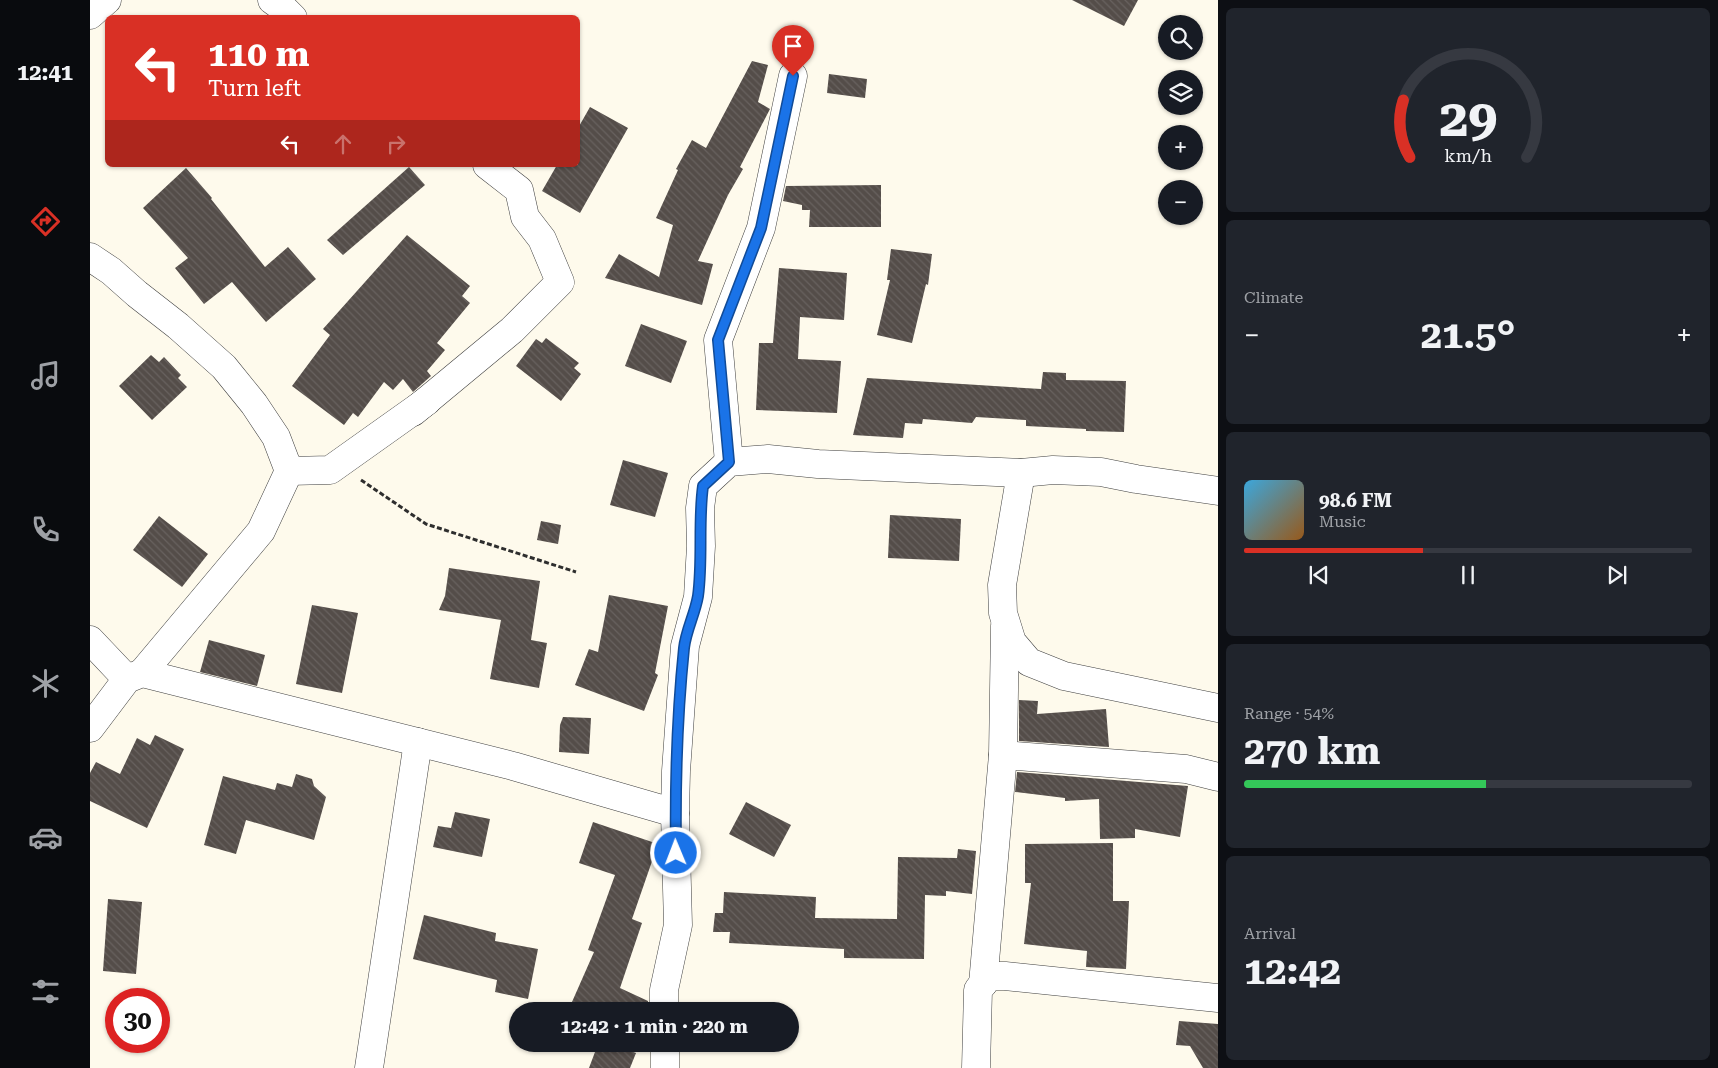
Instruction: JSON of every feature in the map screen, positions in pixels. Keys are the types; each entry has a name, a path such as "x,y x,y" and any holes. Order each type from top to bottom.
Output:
{"street":[{"path":"90,14 107,0"},
{"path":"272,0 289,15"},
{"path":"729,462 718,340 761,228 793,76"},
{"path":"289,471 330,470 417,409 512,330 560,282 542,239 525,217 519,190 490,167"},
{"path":"90,257 111,271 224,367 254,404 276,437 289,471 261,531 90,728"},
{"path":"664,1002 664,990 678,925 675,813 685,646 698,597 701,546 700,508 703,486 729,462 768,459 818,464 1021,473 1053,470 1101,472 1218,491"},
{"path":"1021,473 1002,585 1003,613 1012,642 1029,662 1064,676 1218,708"},
{"path":"983,984 1004,755 1005,619"},
{"path":"90,640 135,676 513,766 675,813"},
{"path":"369,1068 418,742"},
{"path":"1004,755 1186,769 1218,777"},
{"path":"976,1068 978,990 989,976 1218,998"},
{"path":"665,1052 665,1068"}],"path":[{"path":"338,464 426,524 576,572"}],"building":[{"path":"1072,0 1138,0 1124,26"},
{"path":"752,61 768,65 758,102 770,109 740,167 743,169 728,195 698,261 713,264 702,305 605,278 619,254 659,277 673,225 656,218 678,170 676,169 692,140 706,148"},
{"path":"829,74 867,79 865,98 827,93"},
{"path":"590,107 628,128 580,213 542,191 556,167 580,167 580,124"},
{"path":"409,167 425,185 343,255 327,240"},
{"path":"186,168 212,198 265,267 288,247 316,279 266,322 232,282 204,304 175,268 188,258 143,208"},
{"path":"881,185 881,227 809,227 810,210 802,210 802,205 783,201 786,186"},
{"path":"407,235 470,286 462,296 470,303 437,343 445,350 427,371 431,376 413,392 403,379 393,390 384,382 358,417 353,413 344,425 292,386 330,335 323,329"},
{"path":"891,249 932,254 928,285 926,284 912,343 877,335 890,280 887,280"},
{"path":"779,268 847,273 844,320 800,317 798,359 841,361 837,413 756,410 759,343 773,343"},
{"path":"641,324 687,341 671,383 625,366"},
{"path":"546,338 579,363 574,368 581,374 561,401 516,366 536,339 542,343"},
{"path":"151,355 159,362 164,357 181,375 178,378 187,387 152,420 119,386"},
{"path":"1043,372 1066,373 1066,380 1126,381 1124,432 1026,426 1026,420 976,417 972,423 923,419 922,424 905,423 903,438 853,435 867,378 1041,389"},
{"path":"623,460 668,473 655,517 610,505"},
{"path":"890,515 961,519 959,561 888,558"},
{"path":"159,516 208,554 182,587 133,550"},
{"path":"541,521 561,525 558,544 537,540"},
{"path":"449,568 540,581 531,640 547,643 539,688 490,679 501,620 439,610 445,596"},
{"path":"609,595 668,606 655,673 658,675 644,711 575,685 589,649 598,652"},
{"path":"312,605 358,613 342,693 296,684"},
{"path":"209,640 265,655 257,686 200,672"},
{"path":"1019,700 1038,701 1037,714 1106,709 1109,747 1019,741"},
{"path":"563,717 591,718 589,754 559,752 560,725"},
{"path":"155,735 184,749 147,828 90,801 90,773 96,762 120,774 137,738 150,745"},
{"path":"1017,772 1188,786 1180,837 1135,829 1135,838 1100,839 1099,799 1065,801 1065,798 1015,792"},
{"path":"296,774 312,779 314,786 326,797 314,840 246,820 236,854 204,845 223,776 275,790 277,783 292,787"},
{"path":"746,802 791,825 774,857 729,834"},
{"path":"455,812 490,819 482,857 433,847 438,826 451,828"},
{"path":"593,822 658,844 632,919 642,923 620,988 648,1002 572,1002 594,952 588,950 615,875 579,863"},
{"path":"1113,843 1113,901 1129,901 1126,969 1086,967 1087,951 1024,944 1031,883 1025,883 1025,844"},
{"path":"958,849 976,851 972,894 946,891 946,896 925,895 924,959 844,958 844,949 729,943 730,932 713,932 715,913 723,913 724,892 816,897 815,918 897,919 898,857 957,858"},
{"path":"108,899 142,902 136,974 103,971"},
{"path":"424,915 496,933 495,941 538,949 528,999 495,992 497,980 413,959"},
{"path":"1179,1021 1218,1024 1218,1068 1203,1068 1190,1046 1176,1045"},
{"path":"595,1052 636,1053 630,1068 589,1068"}],"route":[{"path":"676,853 676,771 685,646 698,597 701,546 700,508 703,486 729,462 718,340 761,228 793,76"}]}
